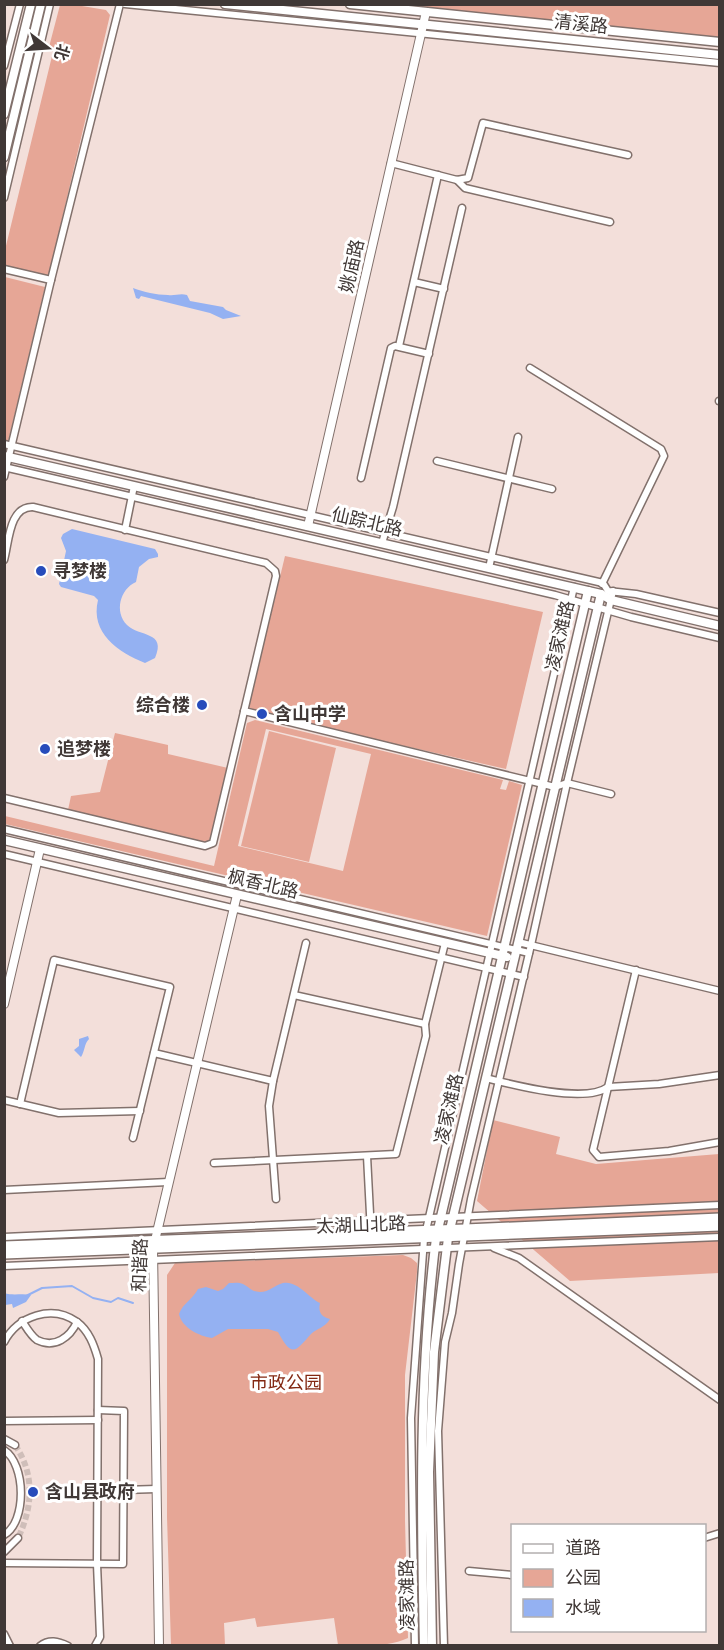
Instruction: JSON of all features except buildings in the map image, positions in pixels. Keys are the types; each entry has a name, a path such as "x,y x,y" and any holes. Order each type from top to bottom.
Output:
{"main road":[{"path":"4,114 31,4"},
{"path":"4,157 40,4"},
{"name":"清溪路","path":"225,4 422,29 563,39 720,55"},
{"name":"清溪路","path":"350,4 720,42"},
{"path":"563,39 564,26"},
{"path":"690,52 692,39"},
{"name":"仙踪北路","path":"7,457 612,595 720,626"},
{"name":"凌家滩路","path":"424,1646 421,1472 428,1315 437,1234 588,591"},
{"name":"凌家滩路","path":"432,1646 429,1472 434,1352 448,1239 601,594"},
{"name":"枫香北路","path":"4,840 446,943 503,952 516,950"},
{"name":"太湖山北路","path":"4,1246 153,1245 437,1234 448,1239 465,1233 720,1218"},
{"name":"太湖山北路","path":"465,1233 720,1226"},
{"name":"太湖山北路","path":"4,1254 371,1233 425,1235"}],"street":[{"path":"4,66 20,4"},
{"path":"4,198 51,4"},
{"path":"4,477 7,457 120,4"},
{"path":"125,4 422,29 720,63"},
{"name":"姚庙路","path":"308,526 426,12"},
{"path":"391,163 457,180 468,178 483,123 628,155"},
{"path":"399,346 438,175"},
{"path":"457,180 465,188 610,222"},
{"path":"382,543 393,507 462,208"},
{"path":"4,269 51,280"},
{"path":"414,282 444,289"},
{"path":"361,478 391,348 399,346 429,354"},
{"path":"530,368 661,449 664,456 603,583 601,594"},
{"path":"489,568 518,437"},
{"path":"4,444 603,583 612,595 636,594 720,613"},
{"path":"437,461 552,489"},
{"path":"4,467 585,603 720,638"},
{"path":"125,530 134,486"},
{"path":"4,560 14,517 26,507 266,563 275,571 276,576 215,839 209,846 4,798"},
{"path":"415,1646 411,1418 425,1235 574,587"},
{"path":"444,1646 439,1499 440,1394 445,1342 468,1215 612,595"},
{"path":"244,711 555,787 567,783 611,794"},
{"path":"4,829 492,949"},
{"path":"4,1004 40,849"},
{"path":"4,854 524,977"},
{"name":"和谐路","path":"159,1646 153,1245 237,895"},
{"path":"214,1163 396,1154 426,1036 425,1024 446,943"},
{"path":"276,1199 269,1106 306,944"},
{"path":"516,950 531,945 720,990"},
{"path":"516,950 529,953"},
{"path":"20,1104 54,960 170,987 133,1138"},
{"path":"636,970 593,1150 599,1156 669,1151 720,1142"},
{"path":"294,995 425,1024"},
{"path":"154,1053 273,1081"},
{"path":"486,1078 564,1095 720,1076"},
{"path":"4,1100 59,1113 140,1111"},
{"path":"367,1156 371,1233"},
{"path":"4,1191 168,1182"},
{"path":"4,1237 720,1205"},
{"path":"4,1266 435,1249 448,1239 462,1248 720,1237"},
{"path":"490,1246 519,1258 720,1400"},
{"path":"4,1342 22,1321 35,1314 51,1313 77,1322 93,1342 98,1359 97,1564 100,1637 95,1646"},
{"path":"22,1321 37,1340 49,1343 60,1341 72,1332 77,1322"},
{"path":"4,1563 123,1564 124,1411 98,1410"},
{"path":"4,1421 98,1420"},
{"path":"4,1439 15,1445"},
{"path":"4,1450 10,1454 18,1466 21,1485 18,1517 10,1532 4,1535"},
{"path":"123,1490 156,1490"},
{"path":"4,1552 18,1538"},
{"path":"469,1571 511,1575"},
{"path":"4,1634 10,1646"},
{"path":"40,1646 46,1642 57,1641 68,1646"}],"green space":[{"path":"60,5 106,10 110,15 49,274 45,276 5,266 5,250 53,52 49,47"},
{"path":"350,5 719,5 719,42"},
{"path":"5,277 45,287 8,442 5,441"},
{"path":"285,556 543,612 506,769 251,711 249,706"},
{"path":"255,720 503,780 500,789 506,790 509,781 522,785 487,936 5,824 5,816 214,866 247,723","holes":["266,729 371,754 343,871 238,846"]},
{"path":"269,731 336,748 309,862 241,846"},
{"path":"115,733 168,745 168,754 228,768 212,838 206,843 68,810 71,796 100,792"},
{"path":"493,1120 560,1137 556,1154 596,1164 719,1154 719,1273 570,1281 477,1201"},
{"name":"市政公园","path":"403,1255 417,1263 405,1375 408,1638 383,1645 338,1645 334,1618 257,1627 255,1618 224,1623 225,1645 171,1645 167,1517 167,1275 175,1263"}],"water":[{"path":"133,288 159,294 187,295 190,301 223,307 241,316 223,319 210,313 141,296 139,299 136,298"},
{"path":"72,529 155,549 158,557 149,559 139,567 136,582 126,590 120,608 127,625 155,639 158,649 155,658 145,663 116,647 102,632 98,622 98,600 94,596 61,587 59,584 66,551 61,538 63,534"},
{"path":"88,1036 89,1039 81,1057 74,1050 79,1046 79,1039"},
{"path":"229,1283 241,1283 260,1292 283,1283 293,1284 320,1303 321,1314 330,1319 294,1350 287,1346 278,1332 268,1329 228,1329 212,1338 187,1327 179,1314 198,1289 206,1287 218,1291"},
{"path":"4,1293 31,1295 26,1302 13,1308 12,1304 5,1305"}],"waterway":[{"path":"26,1296 42,1288 72,1286 93,1298 111,1302 118,1298 133,1303"}],"tunnel":[{"path":"15,1445 26,1467 30,1491 27,1514 18,1538"}],"place":[{"name":"寻梦楼","path":"41,571"},
{"name":"综合楼","path":"202,705"},
{"name":"含山中学","path":"262,714"},
{"name":"追梦楼","path":"45,749"},
{"name":"含山县政府","path":"33,1492"}]}
